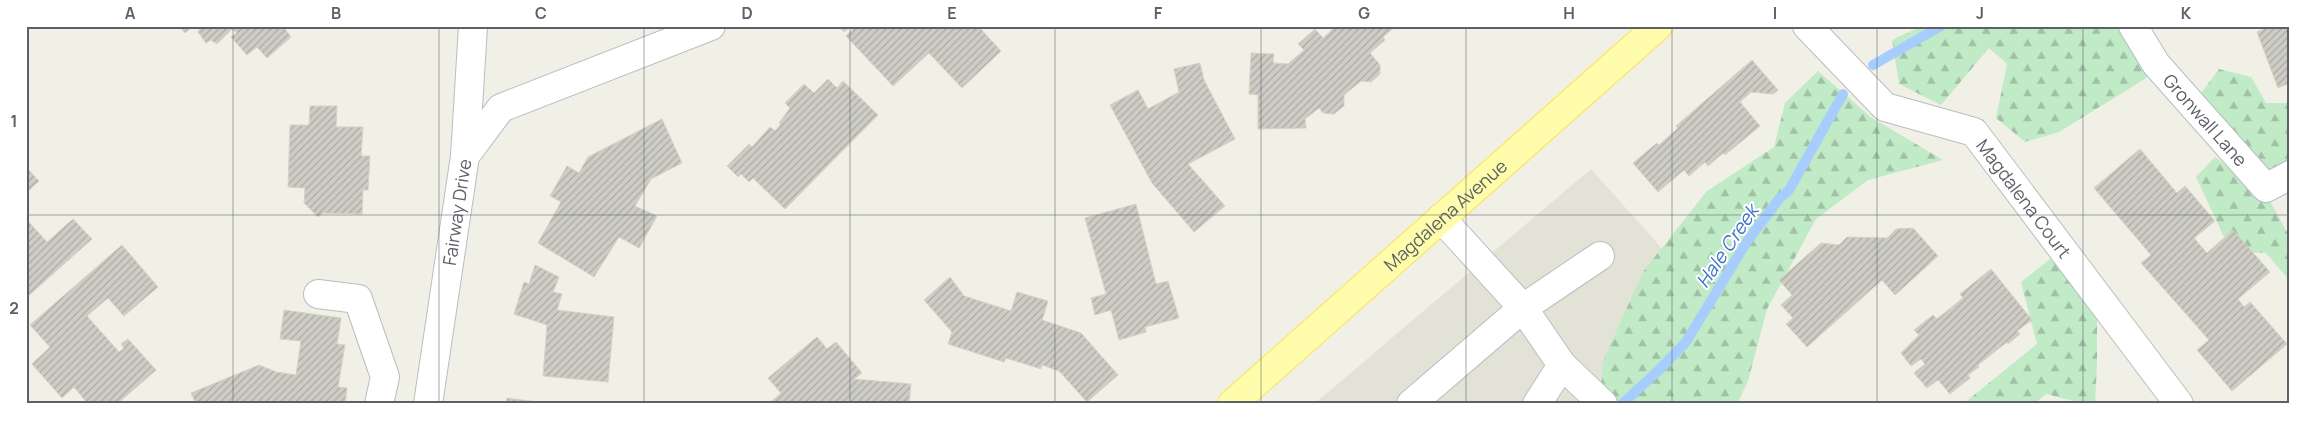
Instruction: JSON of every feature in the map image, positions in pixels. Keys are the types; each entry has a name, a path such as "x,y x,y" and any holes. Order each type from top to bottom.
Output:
{"main road":[{"name":"Magdalena Avenue","path":"1232,404 1658,26"}],"street":[{"path":"465,156 473,26"},
{"name":"Fairway Drive","path":"428,404 465,156 501,108 711,26"},
{"name":"Magdalena Court","path":"1807,26 1885,107 1974,132 2179,404"},
{"name":"Gronwall Lane","path":"2134,26 2156,64 2266,188 2290,175"},
{"path":"1441,218 1523,308 1562,365 1602,403"},
{"path":"1411,404 1523,308 1600,256"},
{"path":"318,294 358,299 385,377 379,404"},
{"path":"1537,404 1562,365"}],"shaded area":[{"path":"1591,169 1674,262 1675,404 1314,404"}],"green space":[{"path":"1922,26 2133,26 2148,77 2059,132 2025,142 1996,118 2007,64 1989,48 1941,105 1899,84 1892,40"},
{"path":"2219,69 2251,77 2266,103 2290,103 2290,185 2275,182 2199,96"},
{"path":"1818,71 1872,118 1943,160 1868,180 1816,219 1767,309 1748,381 1737,404 1600,404 1603,361 1643,272 1707,191 1774,147 1785,103"},
{"path":"2215,157 2266,194 2290,237 2290,281 2266,253 2231,252 2196,177"},
{"path":"2050,259 2097,303 2095,404 2086,404 2046,394 2034,404 1963,404 2037,344 2021,282"}],"building":[{"path":"179,26 193,26 185,33"},
{"path":"200,26 283,26 291,37 267,58 257,47 247,55 231,37 237,33 232,29 217,44 211,40 206,43 198,32"},
{"path":"839,26 851,26 844,32"},
{"path":"856,26 978,26 1001,51 962,88 929,53 893,86 846,36"},
{"path":"1336,26 1396,26 1383,37 1385,40 1370,53 1380,65 1380,74 1371,82 1361,81 1344,95 1344,106 1334,114 1323,113 1319,108 1305,119 1306,128 1258,129 1258,95 1249,94 1251,53 1274,54 1273,63 1288,64 1304,50 1298,44 1315,29 1323,38"},
{"path":"2270,26 2290,26 2290,83 2278,88 2257,32"},
{"path":"1752,60 1778,90 1773,94 1751,92 1740,102 1760,126 1725,155 1723,153 1708,166 1705,162 1689,176 1684,170 1658,192 1633,163 1657,143 1659,145 1678,128 1676,126"},
{"path":"1200,63 1204,80 1235,139 1188,164 1225,206 1194,232 1152,183 1110,105 1138,90 1148,109 1179,92 1174,69"},
{"path":"828,79 837,88 843,81 878,115 785,209 753,178 749,182 741,174 738,177 727,166 749,144 752,147 770,127 775,131 790,108 785,103 804,84 814,93"},
{"path":"310,106 337,106 336,127 363,127 361,156 370,156 368,190 363,190 362,214 323,213 318,217 304,203 305,188 288,187 290,125 309,125"},
{"path":"662,119 682,163 651,179 635,206 657,216 639,248 619,237 594,277 538,243 561,202 550,196 567,166 579,173 588,157"},
{"path":"2140,149 2177,193 2185,186 2215,221 2194,238 2207,253 2233,230 2270,272 2238,299 2244,307 2250,302 2287,344 2232,391 2197,350 2209,340 2141,263 2151,255 2094,188"},
{"path":"26,167 39,181 26,193"},
{"path":"1136,204 1156,284 1168,281 1179,318 1145,327 1146,332 1119,340 1111,310 1095,315 1091,298 1106,294 1085,218"},
{"path":"26,219 47,242 73,219 92,239 26,298"},
{"path":"1913,228 1938,256 1895,295 1882,280 1807,347 1786,324 1793,318 1781,305 1792,295 1779,280 1821,243 1839,245 1847,237 1887,238 1896,229"},
{"path":"122,245 158,287 124,316 108,298 87,316 119,352 124,348 121,344 128,339 156,370 117,404 88,404 74,387 62,398 32,364 50,347 30,325"},
{"path":"535,265 559,277 553,292 562,294 557,310 614,317 608,382 543,376 547,325 514,314 524,282 529,284"},
{"path":"1991,269 2032,320 2017,331 2020,334 2008,344 2007,342 1978,365 1979,367 1968,375 1970,378 1950,394 1938,380 1927,388 1914,373 1925,364 1921,359 1911,366 1901,353 1919,335 1914,330 1933,315 1937,319 1963,298 1960,294"},
{"path":"950,277 964,296 1011,311 1017,292 1048,301 1042,320 1081,333 1118,375 1087,402 1059,371 1042,365 1041,369 1006,358 1004,362 948,344 952,332 924,300"},
{"path":"284,310 341,318 337,344 345,345 338,387 347,388 345,404 196,404 191,393 259,365 276,372 296,375 301,341 280,339"},
{"path":"817,337 827,349 836,342 862,373 854,379 911,384 909,404 772,404 771,402 781,393 768,378"},
{"path":"507,398 553,404 506,404"}],"waterway":[{"name":"Hale Creek","path":"1873,65 1941,26"},
{"name":"Hale Creek","path":"1622,404 1686,342 1746,243 1779,199 1789,190 1843,94"}]}
